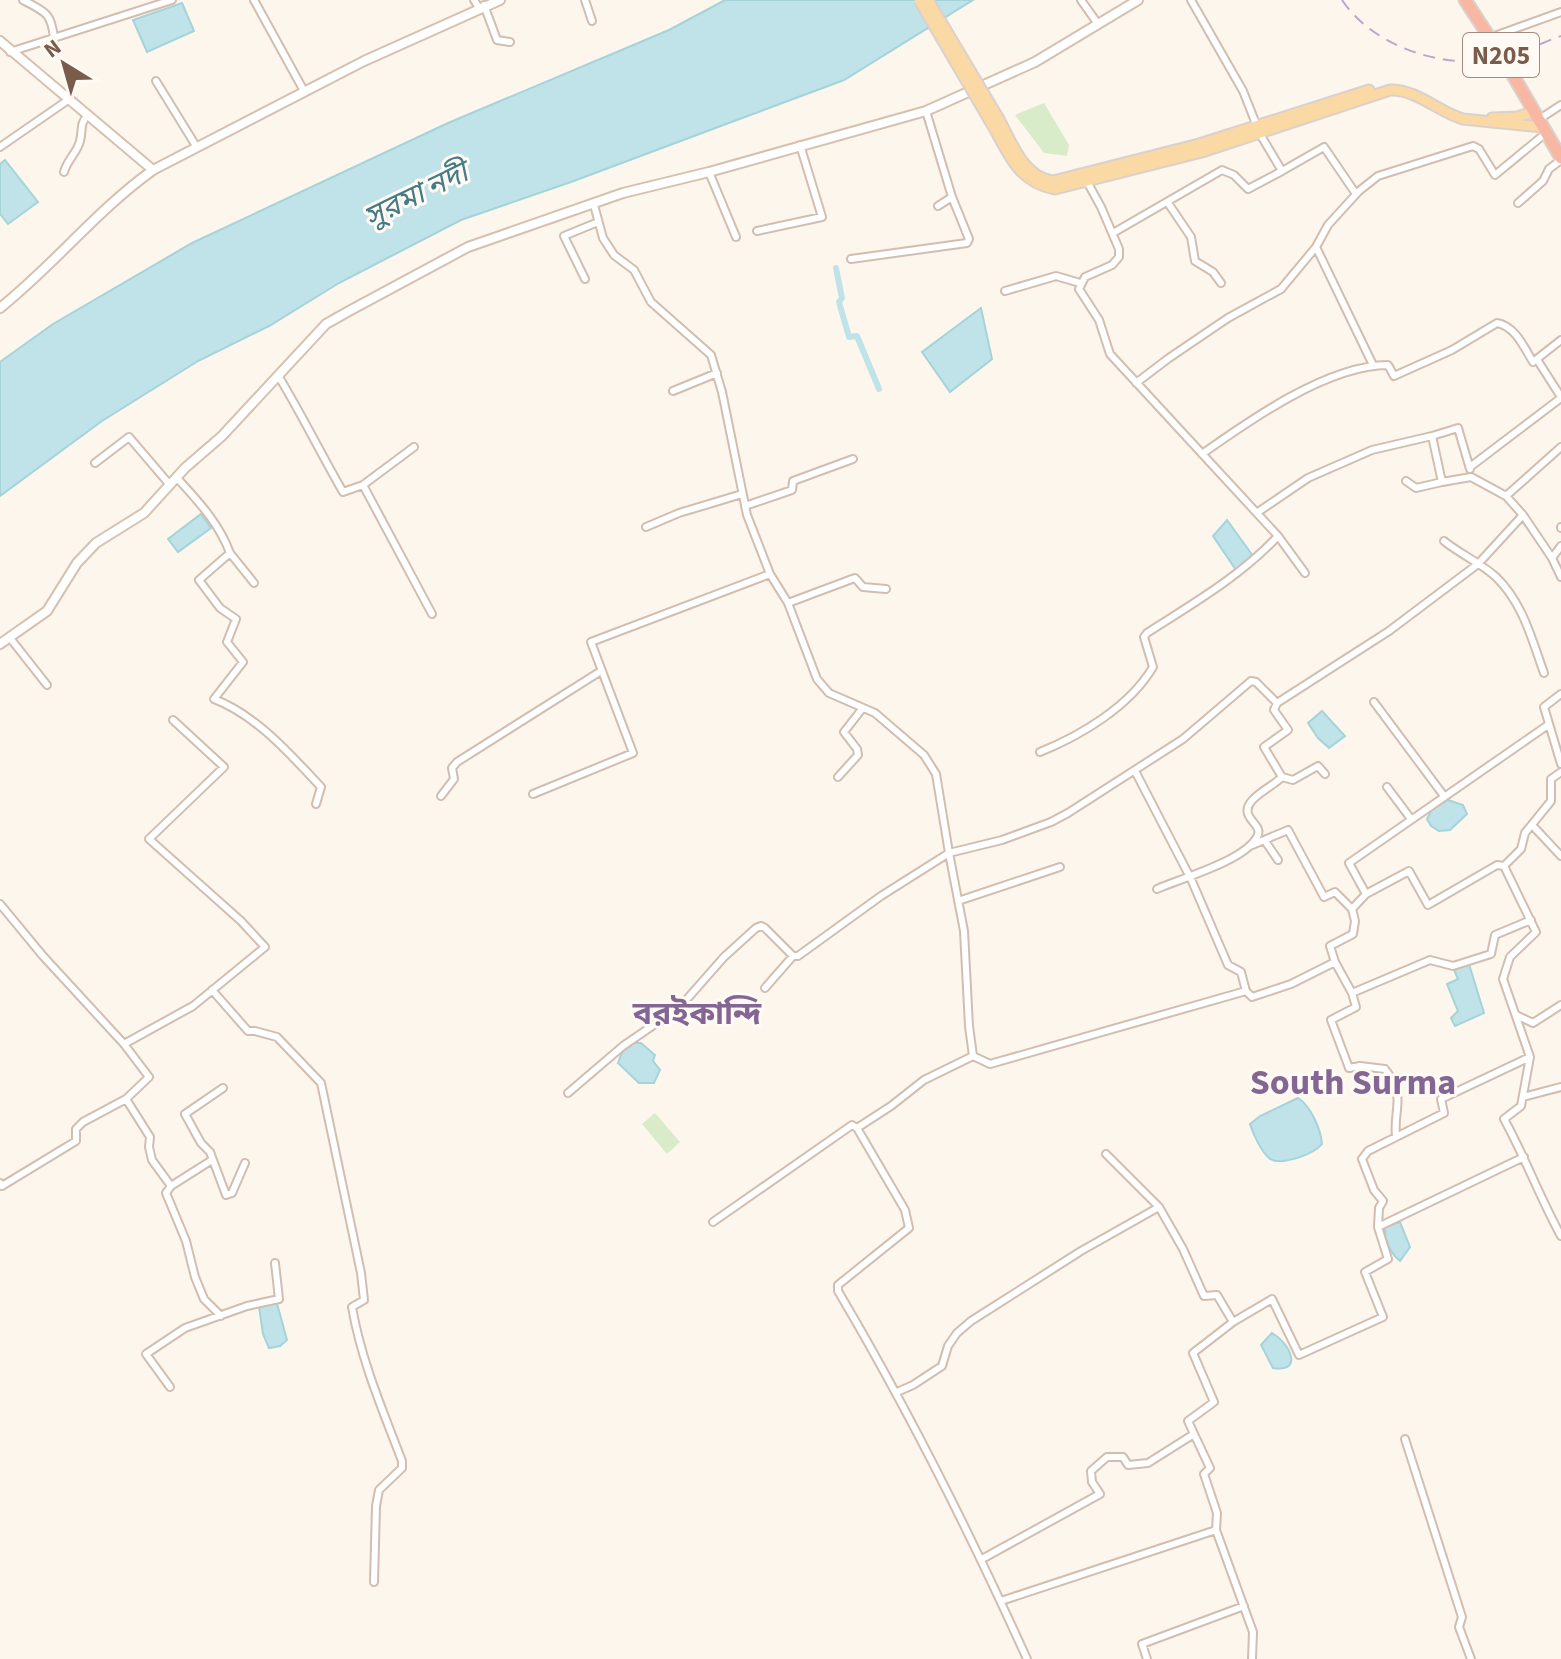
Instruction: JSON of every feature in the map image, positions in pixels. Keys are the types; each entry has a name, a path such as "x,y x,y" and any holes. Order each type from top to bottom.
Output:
{"highway":[{"name":"N205","path":"1465,0 1561,159"}],"main road":[{"path":"919,0 995,121"},
{"path":"928,0 1016,165 1033,183 1055,189 1390,90 1403,91 1463,119 1540,123"},
{"path":"1258,130 1311,107 1398,84 1464,116 1517,117 1540,123"}],"street":[{"path":"23,0 48,13 54,38"},
{"path":"10,52 172,0"},
{"path":"254,0 304,91"},
{"path":"0,308 59,257 124,190 153,170 479,4 500,0"},
{"path":"585,0 592,21"},
{"path":"1081,0 1098,24"},
{"path":"0,644 47,611 77,563 96,543 144,513 279,377 326,324 468,247 623,193 926,111 1035,62 1138,0"},
{"path":"1191,0 1243,91 1258,130 1282,171"},
{"path":"479,4 497,40 510,42"},
{"path":"1489,38 1561,12"},
{"path":"0,41 153,170"},
{"path":"156,81 196,146"},
{"path":"0,147 68,100"},
{"path":"1136,383 1228,318 1281,289 1316,247 1328,225 1356,194 1378,176 1473,146 1479,149 1495,175 1540,123 1561,105"},
{"path":"851,259 967,243 969,239 952,197 926,111"},
{"path":"64,172 80,141 81,125 88,115"},
{"path":"757,231 822,217 800,145"},
{"path":"1113,233 1222,170 1234,175 1248,189 1324,147 1356,194"},
{"path":"1518,203 1543,181 1549,169 1561,159"},
{"path":"709,172 736,237"},
{"path":"1085,179 1113,233 1119,257 1112,265 1085,277 1079,289 1099,320 1110,354 1258,512 1305,573"},
{"path":"938,206 952,197"},
{"path":"1168,203 1191,237 1195,261 1213,272 1221,283"},
{"path":"594,205 603,238 614,255 634,270 651,302 711,355 745,506 770,574 788,603 817,679 829,693 875,713 924,755 936,774 964,931 973,1056"},
{"path":"585,279 564,236 598,222"},
{"path":"1316,247 1373,365"},
{"path":"1005,291 1056,276 1080,283"},
{"path":"1202,454 1307,388 1373,365 1388,365 1394,376 1452,350 1497,323 1505,324 1514,331 1533,362 1561,340"},
{"path":"1470,467 1561,398 1538,361"},
{"path":"673,391 717,373"},
{"path":"279,377 308,424 312,438 343,492 363,485 414,447"},
{"path":"1258,512 1308,478 1372,450 1458,428 1471,477"},
{"path":"1432,436 1442,482"},
{"path":"95,463 129,437 170,485"},
{"path":"1506,496 1561,447"},
{"path":"745,506 793,489 792,481 853,459"},
{"path":"1406,481 1416,488 1471,477 1506,496 1523,515 1561,577"},
{"path":"177,478 202,505 224,536 230,553 254,583"},
{"path":"363,485 432,614"},
{"path":"646,527 679,513 742,494"},
{"path":"1325,774 1318,766 1293,780 1282,777 1264,747 1288,730 1274,710 1277,703 1389,631 1478,564 1523,515"},
{"path":"1040,752 1067,741 1089,727 1144,682 1153,667 1144,637 1147,633 1230,578 1260,555 1278,536"},
{"path":"1444,541 1496,577 1520,609 1544,673"},
{"path":"1552,558 1561,546"},
{"path":"230,553 199,580 220,608 236,619 227,642 243,662 214,699 234,707 290,753 321,787 316,804"},
{"path":"533,794 633,753 590,644 594,639 770,574"},
{"path":"788,603 855,578 863,587 886,589"},
{"path":"10,638 47,685"},
{"path":"441,796 454,779 452,768 457,762 601,671"},
{"path":"765,988 793,956 798,956 881,896 949,853 1002,840 1051,822 1183,739 1251,681 1256,682 1277,703"},
{"path":"1561,694 1544,707 1561,764"},
{"path":"1374,702 1444,796"},
{"path":"838,777 858,755 844,732 862,709"},
{"path":"124,1044 193,1006 265,947 241,921 149,839 224,767 173,720"},
{"path":"1366,894 1349,863 1548,725"},
{"path":"1135,771 1189,875 1228,965 1241,972 1246,991 1252,997 1291,984 1335,962"},
{"path":"1504,866 1521,849 1525,833 1551,801 1551,779 1561,772"},
{"path":"1250,846 1259,835 1259,829 1246,808 1250,801 1282,777"},
{"path":"1387,787 1411,819"},
{"path":"1532,825 1561,856"},
{"path":"1157,889 1227,861 1250,846 1288,830 1324,897 1335,892 1352,909 1355,921 1353,934 1330,944 1356,1007 1331,1020 1349,1068 1385,1069 1391,1077 1400,1100 1396,1137"},
{"path":"1265,841 1278,860"},
{"path":"1352,909 1366,894 1409,871 1428,905 1497,865 1504,866"},
{"path":"1504,866 1536,932 1510,957 1503,979 1530,1057 1521,1106 1504,1119 1561,1236"},
{"path":"958,901 1060,867"},
{"path":"0,904 124,1044 149,1077 126,1099 83,1122 76,1129 76,1141 2,1186 0,1183"},
{"path":"1352,993 1430,960 1453,966 1491,954 1495,935 1531,920"},
{"path":"568,1093 623,1046 680,1007 724,957 756,928 765,928 793,956"},
{"path":"212,990 248,1031 277,1037 321,1083 325,1096 334,1153 361,1273 364,1300 352,1307 356,1328 370,1377 402,1461 402,1468 379,1490 374,1582"},
{"path":"973,1056 990,1064 1005,1061 1246,991"},
{"path":"1515,1015 1533,1023 1561,1005"},
{"path":"857,1128 924,1080 973,1056"},
{"path":"1252,1659 1253,1632 1216,1530 1217,1513 1204,1474 1210,1468 1188,1421 1214,1402 1193,1353 1233,1322 1272,1299 1299,1355 1383,1317 1365,1272 1388,1259 1378,1227 1379,1208 1383,1201 1374,1190 1362,1159 1368,1151 1444,1113 1441,1099 1530,1057"},
{"path":"1523,1097 1561,1087"},
{"path":"223,1088 185,1114 212,1160 226,1195 232,1193 245,1163"},
{"path":"126,1099 150,1137 152,1160 171,1186"},
{"path":"713,1222 852,1125 857,1128 905,1210 909,1228 838,1285 838,1291 897,1392 982,1559 1027,1659"},
{"path":"1106,1154 1159,1207 1183,1249 1204,1296 1217,1295 1233,1322"},
{"path":"1378,1227 1524,1157"},
{"path":"212,1160 171,1186 166,1193 186,1241 204,1299 221,1316"},
{"path":"897,1392 942,1366 948,1346 971,1321 1081,1251 1159,1207"},
{"path":"170,1387 146,1354 185,1328 247,1306 279,1299 275,1263"},
{"path":"982,1559 1100,1494 1092,1482 1091,1471 1107,1457 1123,1457 1128,1465 1148,1463 1194,1434"},
{"path":"1405,1439 1462,1617 1459,1627 1471,1659"},
{"path":"1001,1601 1216,1530"},
{"path":"1147,1659 1142,1644 1244,1606"}],"green space":[{"path":"1044,103 1069,145 1067,156 1044,153 1015,115"},
{"path":"655,1113 680,1142 667,1154 642,1124"}],"water":[{"name":"সুরমা নদী","path":"725,0 973,0 844,80 461,220 339,283 269,326 198,361 102,421 0,496 0,362 53,324 192,243 448,123 669,30"},
{"path":"182,3 194,31 147,52 133,20"},
{"path":"5,160 38,202 8,224 0,214 0,164"},
{"path":"981,308 992,359 950,392 922,352"},
{"path":"201,514 211,528 178,552 168,539"},
{"path":"1227,520 1253,556 1236,570 1213,536"},
{"path":"1322,711 1345,736 1329,748 1308,723"},
{"path":"1448,800 1463,805 1467,814 1450,830 1439,831 1427,819 1432,809"},
{"path":"1469,964 1484,1013 1455,1026 1451,1018 1458,1011 1447,984 1458,979 1454,970"},
{"path":"633,1043 641,1043 655,1055 653,1061 660,1070 654,1083 639,1083 618,1063 623,1050"},
{"path":"1298,1098 1314,1119 1322,1144 1297,1158 1281,1161 1269,1158 1250,1124"},
{"path":"1400,1222 1410,1247 1400,1261 1388,1246 1385,1227"},
{"path":"276,1300 287,1340 280,1346 269,1348 263,1334 259,1307"},
{"path":"1272,1333 1284,1343 1291,1356 1291,1362 1283,1368 1273,1368 1261,1345"}],"waterway":[{"path":"836,268 842,298 839,302 849,337 857,336 879,389"}],"railway":[{"path":"1342,0 1355,16 1389,41 1408,50 1450,60 1471,62 1500,58 1561,36"}],"district":[{"name":"বরইকান্দি","path":"697,1014"},
{"name":"South Surma","path":"1353,1082"}]}
